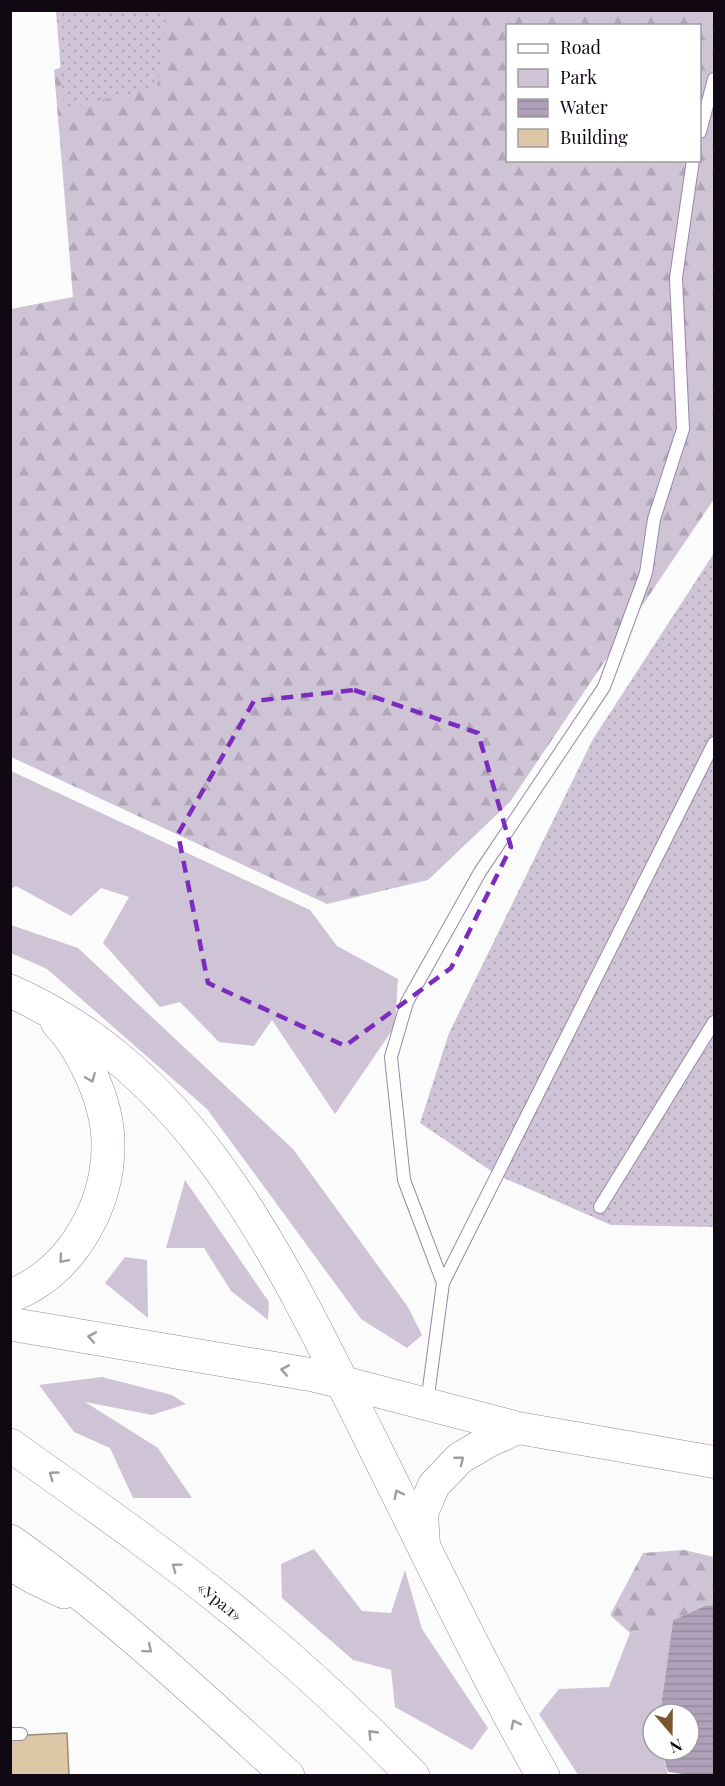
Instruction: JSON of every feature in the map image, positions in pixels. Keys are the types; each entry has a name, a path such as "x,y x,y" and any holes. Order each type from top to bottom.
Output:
{"main road":[{"path":"10,1296 24,1291 59,1265 89,1227 104,1185 108,1142 102,1104 84,1059 59,1024 21,995"},
{"path":"21,995 80,1028 121,1059 173,1109 219,1168 299,1296 424,1546 543,1776"},
{"path":"10,1324 313,1375 518,1428 714,1462"},
{"path":"424,1546 422,1513 434,1485 460,1458 518,1428"},
{"name":"«Урал»","path":"10,1445 238,1614 353,1714 413,1776"},
{"path":"10,1541 103,1611 172,1669 288,1776"},
{"path":"10,1563 33,1577 103,1611"}],"lane":[{"path":"701,125 714,79"},
{"path":"444,1283 404,1180 391,1057 407,1002 480,872 604,687 646,573 654,519 683,429 676,278 693,162"},
{"path":"427,1404 444,1283 714,743"},
{"path":"600,1207 714,1022"}],"highlighted area":[{"path":"354,690 478,733 511,847 451,968 345,1046 208,983 178,834 254,701"}],"green space":[{"path":"56,11 167,11 157,88 64,108"},
{"path":"137,11 714,11 714,499 510,802 428,880 327,904 11,757 11,309 73,297 54,70 123,42"},
{"path":"714,553 714,1227 611,1225 497,1175 420,1123 449,1033 593,739"},
{"path":"11,771 310,910 337,946 398,979 395,1026 335,1114 272,1020 254,1046 219,1042 180,1002 160,1007 103,943 129,897 101,888 71,916 16,886 11,889"},
{"path":"11,925 78,948 293,1149 408,1307 422,1335 407,1348 361,1319 207,1109 47,969 11,953"},
{"path":"185,1180 269,1302 268,1320 231,1291 204,1248 166,1248"},
{"path":"125,1257 147,1260 148,1318 105,1283"},
{"path":"102,1377 172,1395 186,1404 152,1415 85,1402 158,1448 192,1498 133,1498 110,1448 74,1432 39,1385"},
{"path":"314,1549 362,1611 391,1613 405,1570 422,1629 488,1728 472,1750 395,1707 391,1670 353,1660 282,1598 281,1564"},
{"path":"684,1550 714,1557 714,1605 705,1606 673,1620 630,1633 610,1615 643,1553"},
{"path":"673,1620 662,1702 641,1702 641,1762 664,1762 668,1775 578,1775 539,1714 559,1689 609,1687 630,1633"}],"water":[{"path":"714,1605 714,1775 668,1772 665,1762 701,1762 701,1702 662,1702 673,1620 705,1606"}],"building":[{"path":"67,1733 69,1776 10,1776 10,1736"}]}
